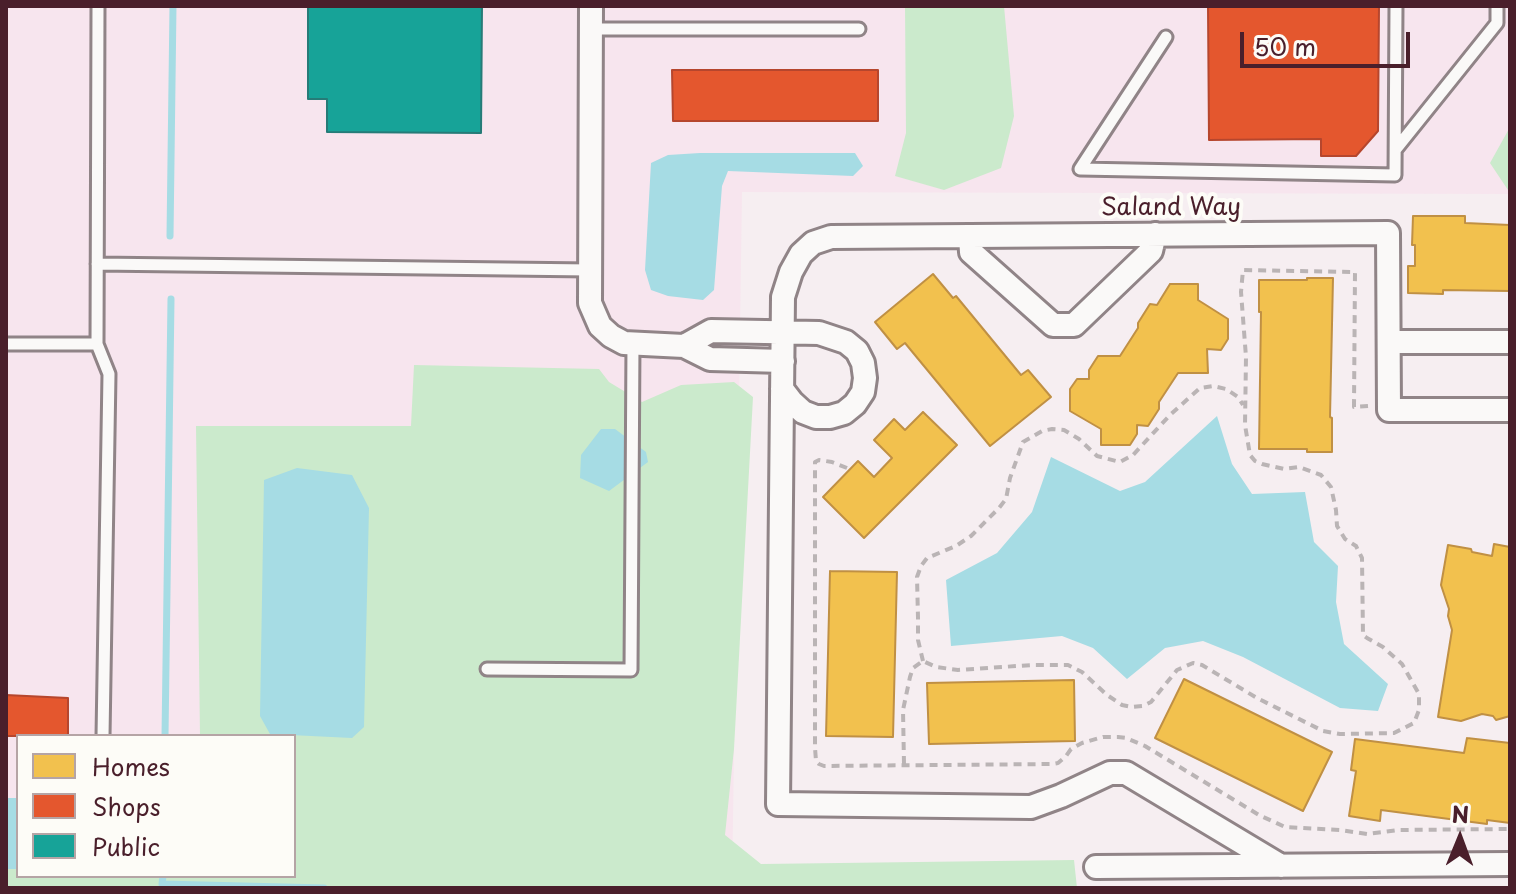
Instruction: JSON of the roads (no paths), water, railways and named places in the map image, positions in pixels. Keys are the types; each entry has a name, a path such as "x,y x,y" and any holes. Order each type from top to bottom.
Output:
{"street":[{"path":"591,17 590,303 600,326 624,343 684,346 710,359 783,361"},
{"name":"Saland Way","path":"1281,866 1126,773 1110,773 1031,807 778,804 783,297 801,254 813,243 831,237 1388,233 1389,410 1510,410"},
{"path":"970,236 971,252 1053,325 1074,325 1151,251 1155,234"},
{"path":"684,346 711,331 819,333 846,342 857,351 863,363 863,392 844,413 816,417 803,412 782,389"},
{"path":"1389,342 1510,342"},
{"path":"1096,867 1510,864"}],"lane":[{"path":"98,6 97,344 109,374 103,734"},
{"path":"1166,37 1080,169 1395,175 1396,6"},
{"path":"1396,149 1497,23 1497,6"},
{"path":"591,17 859,29"},
{"path":"97,264 590,270"},
{"path":"487,669 631,670 633,343"},
{"path":"6,344 97,344"}],"water":[{"path":"855,153 863,166 853,176 728,171 722,186 714,290 703,300 668,296 651,290 645,270 651,163 668,155"},
{"path":"1217,416 1232,464 1252,494 1305,492 1314,542 1338,566 1336,602 1344,644 1388,684 1378,711 1340,708 1243,657 1203,641 1165,648 1127,679 1093,648 1062,636 951,646 946,580 997,553 1032,512 1051,457 1120,491 1145,482"},
{"path":"601,429 615,429 646,452 648,462 609,491 580,478 581,455"},
{"path":"297,468 352,475 369,508 364,727 352,738 270,734 260,716 264,480"},
{"path":"6,798 16,798 16,869 6,869"}],"waterway":[{"path":"170,236 173,6"},
{"path":"165,734 171,299"},
{"path":"163,878 162,884 324,888"}]}
